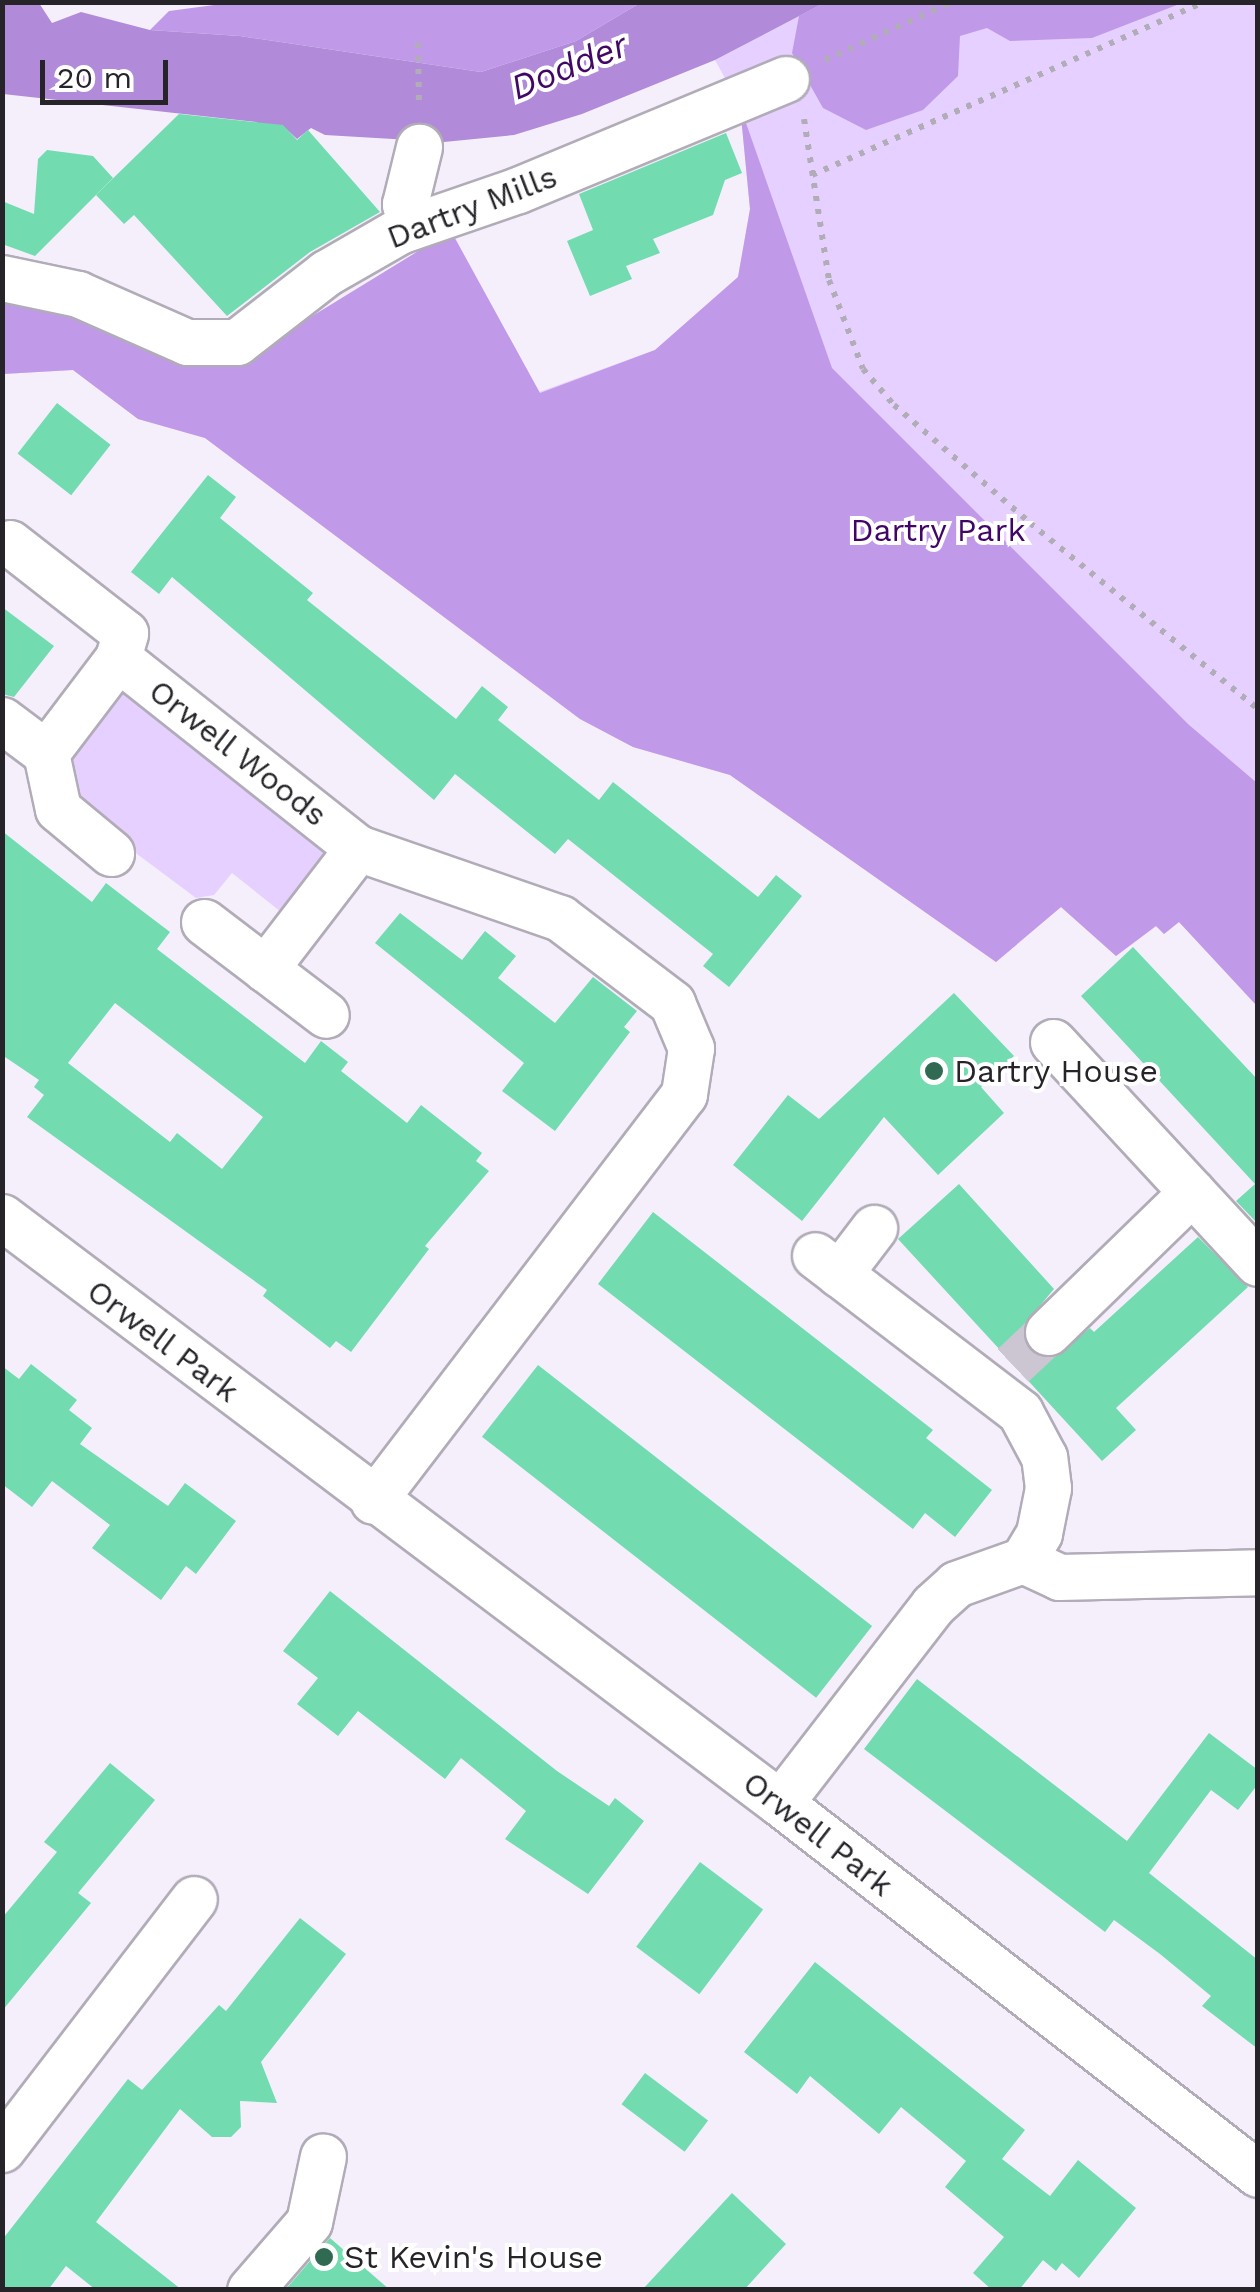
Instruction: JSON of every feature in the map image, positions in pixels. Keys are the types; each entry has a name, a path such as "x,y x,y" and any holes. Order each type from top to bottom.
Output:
{"street":[{"name":"Dartry Mills","path":"2,278 78,294 188,342 236,342 326,273 412,226 518,190 786,79"},
{"path":"412,226 405,204 419,147"},
{"name":"Orwell Woods","path":"10,543 125,632 118,658 46,753"},
{"name":"Orwell Woods","path":"118,658 358,848 560,918 672,1003 691,1048 684,1094 373,1501"},
{"path":"2,720 46,753 58,809 111,853"},
{"name":"Orwell Woods","path":"265,969 358,848"},
{"path":"204,922 326,1015"},
{"path":"1053,1042 1258,1263"},
{"path":"1048,1332 1192,1192"},
{"name":"Orwell Park","path":"2,1216 373,1501 780,1803 1258,2174"},
{"path":"874,1228 827,1264 1002,1376 1044,1456 1047,1508 1023,1560"},
{"path":"780,1803 933,1605 956,1584 1023,1560 1059,1577 1154,1580 1258,1572"},
{"path":"2,2149 194,1899"},
{"path":"250,2290 309,2222 323,2156"}],"path":[{"path":"952,2 786,79 802,107 829,280 863,369 894,405 1258,709"},
{"path":"812,176 1204,2"},
{"path":"418,42 419,147"}],"green space":[{"path":"229,3 640,3 576,41 481,72 240,36 150,30 169,11"},
{"name":"Dartry Park","path":"824,3 1257,3 1257,1006 1179,922 1164,934 1156,926 1116,956 1061,907 996,962 730,775 633,747 580,719 205,438 138,419 73,370 3,374 3,303 190,350 288,331 451,231 539,392 655,350 738,277 750,209 740,106 715,60"},
{"path":"824,3 1182,3 1092,38 1010,41 987,28 960,36 958,76 923,110 866,130 823,108 792,53 799,16"},
{"path":"740,106 832,368 1188,724 1257,783 1257,1006 1179,922 1164,934 1156,926 1116,956 1061,907 996,962 730,775 633,747 580,719 205,438 138,419 73,370 3,374 3,303 20,293 190,350 288,331 451,231 540,393 655,350 738,277 750,209"},
{"path":"117,683 330,847 281,912 232,873 214,895 196,898 70,804 58,768"}],"water":[{"name":"Dodder","path":"2,3 39,3 52,23 81,12 150,30 240,36 481,72 576,41 640,3 824,3 715,60 582,114 514,135 444,142 325,135 311,128 297,139 282,125 271,135 256,122 3,94"}],"building":[{"path":"179,114 283,125 297,140 308,130 380,212 310,252 227,316 134,215 124,224 96,195"},
{"path":"726,133 742,173 725,180 713,215 653,239 660,253 626,266 632,279 590,296 567,241 593,230 579,194"},
{"path":"47,150 93,156 113,178 35,256 2,244 2,201 34,214 38,159"},
{"path":"57,403 111,445 71,495 18,453"},
{"path":"208,475 236,497 220,518 313,593 307,600 456,719 482,686 508,707 498,720 599,800 613,782 758,897 776,875 802,896 729,987 703,966 713,954 568,839 555,854 455,774 434,800 172,577 159,594 131,572"},
{"path":"2,607 54,646 14,697 2,694"},
{"path":"2,831 92,902 106,883 170,932 157,949 305,1063 321,1041 348,1062 341,1071 407,1123 421,1105 482,1153 476,1161 489,1171 425,1246 429,1249 351,1352 336,1341 330,1348 263,1296 267,1290 27,1117 44,1095 34,1087 39,1080 2,1055","holes":["115,1003 263,1117 222,1169 177,1133 170,1142 68,1063"]},
{"path":"400,913 462,960 485,931 516,956 498,978 555,1023 593,977 637,1011 624,1027 630,1032 555,1131 502,1091 524,1063 375,943"},
{"path":"1133,947 1258,1080 1258,1224 1236,1201 1255,1184 1081,996"},
{"path":"954,993 1014,1056 981,1087 1004,1113 938,1175 884,1117 802,1221 733,1165 788,1095 819,1119"},
{"path":"959,1184 1054,1289 1023,1326 1029,1350 1040,1357 1055,1357 1090,1328 1094,1332 1198,1237 1248,1287 1116,1408 1136,1430 1102,1461 898,1239"},
{"path":"653,1212 933,1430 926,1438 992,1490 955,1537 925,1513 913,1529 598,1284"},
{"path":"31,1364 77,1400 69,1410 92,1428 80,1444 168,1506 185,1483 236,1521 196,1574 186,1566 161,1600 92,1548 110,1525 52,1481 32,1507 2,1484 2,1366 19,1379"},
{"path":"538,1365 872,1626 816,1698 482,1437"},
{"path":"330,1591 557,1771 609,1806 615,1798 644,1821 588,1894 505,1839 526,1811 461,1758 445,1779 358,1711 338,1736 297,1704 318,1678 283,1651"},
{"path":"917,1679 1127,1841 1209,1733 1258,1770 1258,1784 1238,1810 1211,1790 1149,1873 1258,1960 1258,2049 1202,2006 1211,1996 1160,1954 1114,1920 1105,1932 864,1749"},
{"path":"110,1763 155,1800 78,1893 91,1903 2,2011 2,1918 57,1852 44,1842"},
{"path":"700,1862 763,1910 699,1994 636,1947"},
{"path":"300,1918 346,1954 261,2062 277,2103 240,2101 241,2127 231,2137 212,2137 180,2109 96,2222 182,2290 96,2290 66,2266 48,2290 2,2290 2,2240 128,2079 142,2090 219,2005 226,2011"},
{"path":"815,1962 1025,2130 1002,2159 1050,2196 1078,2160 1136,2208 1079,2278 1062,2263 1056,2271 1043,2260 1019,2290 992,2290 973,2273 1004,2237 945,2187 966,2161 901,2107 879,2134 810,2076 797,2094 744,2052"},
{"path":"645,2073 708,2121 685,2152 622,2104"},
{"path":"732,2193 786,2244 744,2290 642,2290"},
{"name":"St Kevin's House","path":"330,2238 390,2290 285,2290"}],"tunnel":[{"path":"1013,1365 1048,1332"}],"place":[{"name":"Dartry House","path":"934,1071"},
{"name":"St Kevin's House","path":"324,2257"}]}
